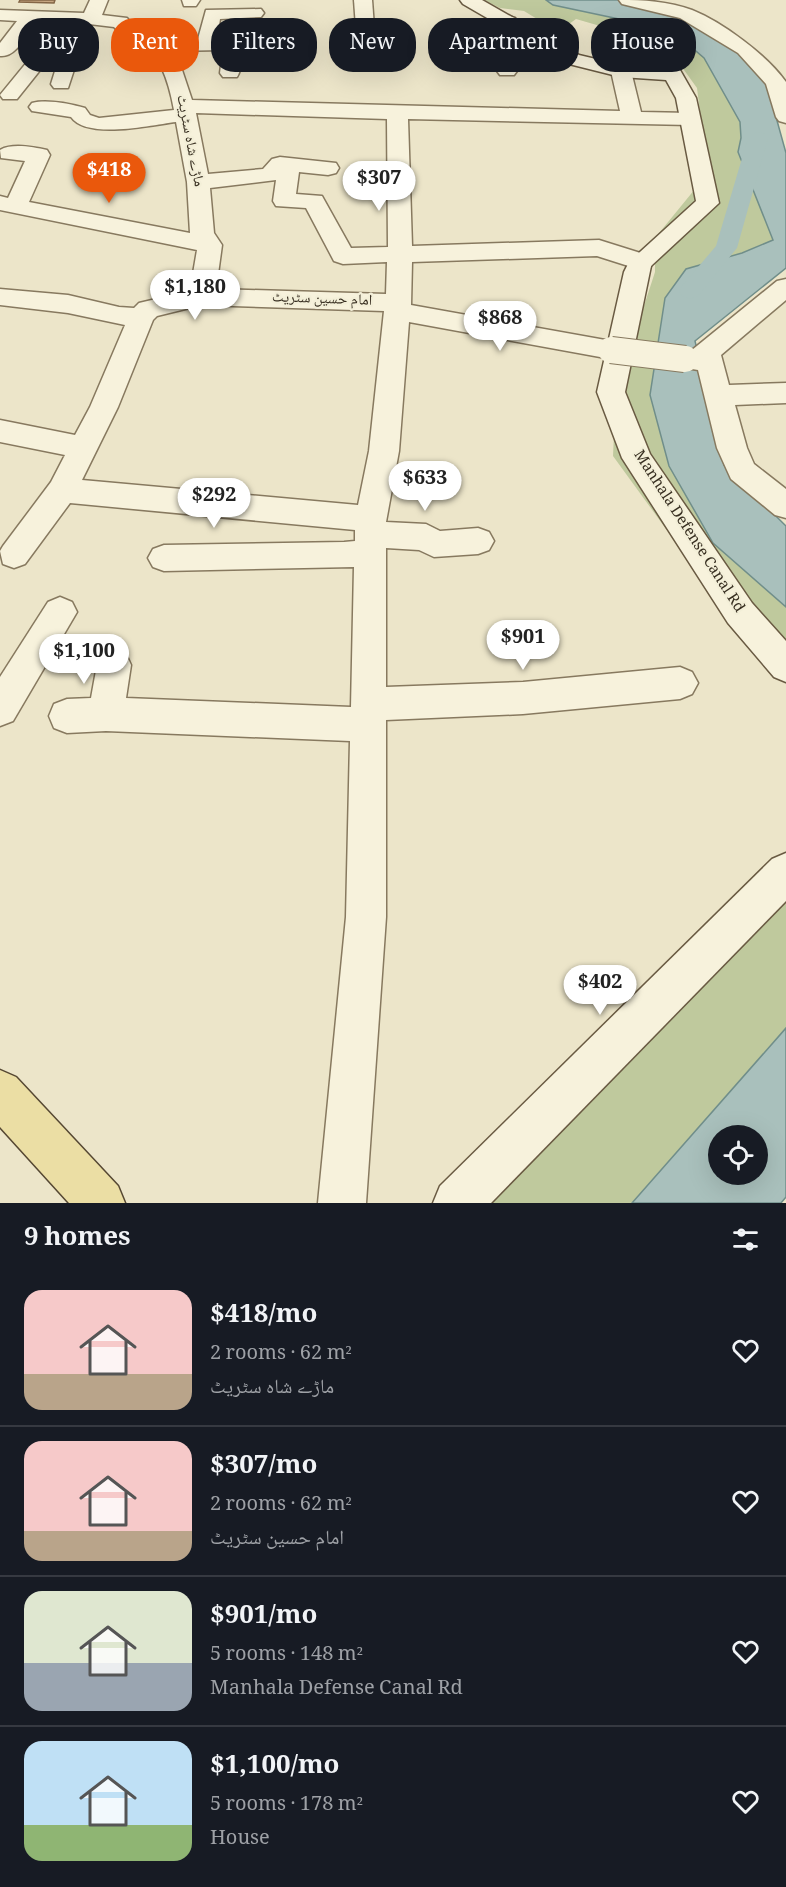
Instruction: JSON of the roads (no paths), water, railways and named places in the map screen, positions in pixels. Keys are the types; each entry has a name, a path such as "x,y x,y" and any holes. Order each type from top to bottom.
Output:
{"main road":[{"path":"0,1093 101,1203"}],"street":[{"path":"363,0 364,18"},
{"path":"468,0 501,18"},
{"path":"628,0 686,15 746,49 776,82 786,117"},
{"path":"7,10 31,16 86,14 111,20"},
{"path":"206,44 212,14 255,13"},
{"path":"61,84 86,14"},
{"path":"86,14 19,98 78,112 83,119 97,124 184,111 690,119"},
{"path":"4,51 31,16"},
{"path":"199,44 233,44 230,73"},
{"name":"ماڑے شاہ سٹریٹ","path":"172,72 184,111 198,182 202,234 210,245 202,297"},
{"path":"621,72 632,118"},
{"path":"289,165 284,201 314,201 343,256 599,248 641,262 708,203 686,98 673,74 638,72"},
{"path":"342,1203 366,917 371,535 384,451 398,307 400,253 397,113"},
{"path":"9,153 39,155 7,204 210,245"},
{"path":"198,182 270,175 279,164 328,168"},
{"name":"Manhala Defense Canal Rd","path":"641,262 636,272 610,392 637,458 741,613 786,666"},
{"path":"786,287 696,356 718,395 732,448 742,471 786,506"},
{"path":"0,297 68,304 119,316 141,317 104,407 62,490 14,555"},
{"name":"امام حسین سٹریٹ","path":"141,317 148,309 202,297 398,307 611,350 696,356"},
{"path":"718,395 786,393"},
{"path":"0,432 83,448"},
{"path":"62,490 371,535 426,537 435,544 478,541"},
{"path":"164,558 344,555 371,535"},
{"path":"0,708 60,612"},
{"path":"106,714 114,665"},
{"path":"67,716 369,714 680,683"},
{"path":"457,1203 786,873"}],"water":[{"path":"546,0 618,0 683,18 614,18 553,5"},
{"path":"696,26 736,49 766,81 786,153 786,268 695,341 724,465 786,526 786,607 713,543 669,466 650,395 665,298 686,269 742,253 773,240 738,152 741,138 740,122 704,58 696,51"},
{"path":"786,1028 786,1197 781,1203 632,1203"}],"waterway":[{"path":"690,291 726,248 758,138"}]}
